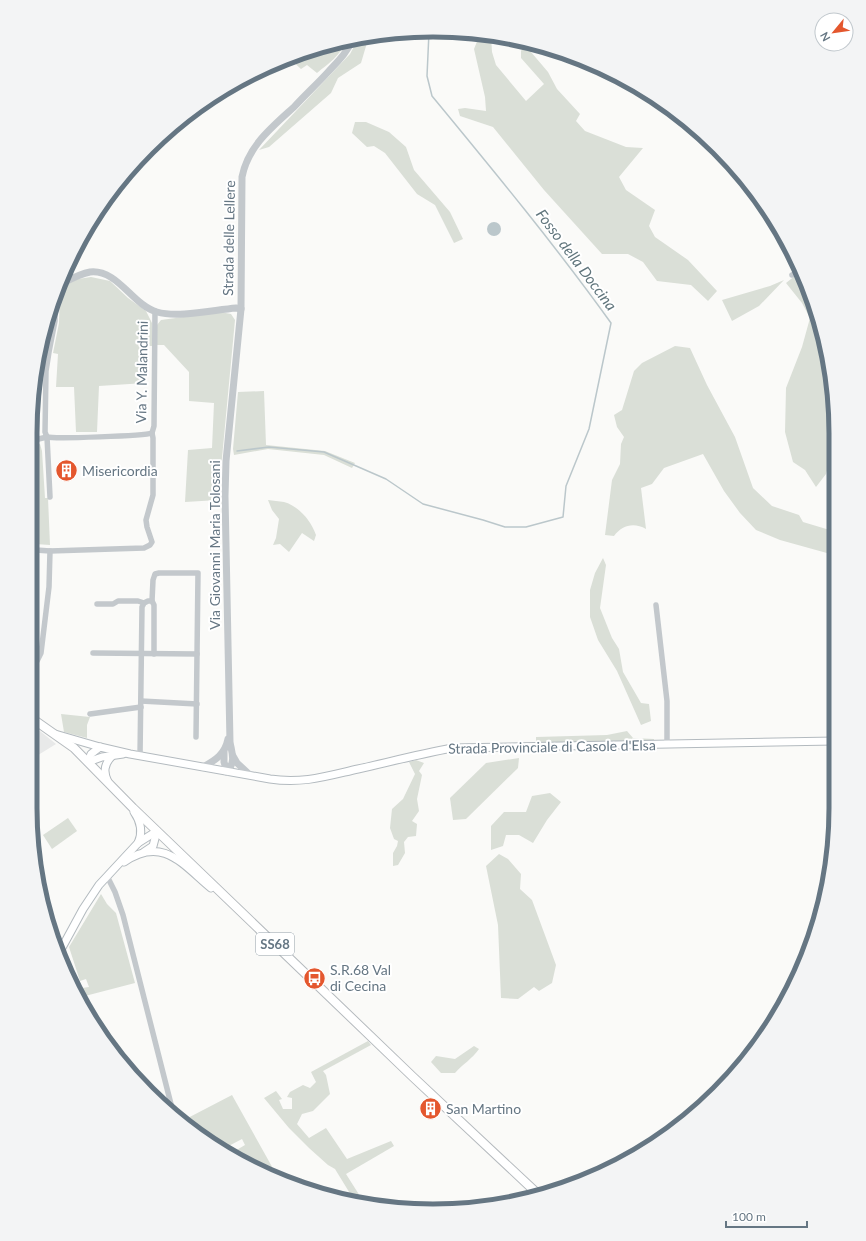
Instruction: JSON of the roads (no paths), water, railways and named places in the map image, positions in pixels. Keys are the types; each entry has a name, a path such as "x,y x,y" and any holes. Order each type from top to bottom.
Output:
{"main road":[{"name":"SS68","path":"37,722 74,748 110,786 413,1077 535,1191"},
{"name":"Strada Provinciale di Casole d'Elsa","path":"55,734 130,754 285,781 304,781 452,748 829,741"},
{"path":"88,762 91,754 100,747"},
{"path":"88,762 102,757 130,754"},
{"path":"110,786 104,769 112,756"},
{"path":"127,802 140,821 141,834 138,843"},
{"path":"114,870 138,843 157,831"},
{"path":"144,853 152,846 157,831"},
{"path":"62,947 97,886 114,870 131,858 144,853 158,852 176,858 210,887 234,904"}],"street":[{"name":"Strada delle Lellere","path":"241,309 242,181 248,158 269,130 337,63 349,46"},
{"path":"67,281 84,273 99,273 114,279 140,304 155,311 173,314 236,308 241,309"},
{"name":"Via Giovanni Maria Tolosani","path":"227,772 233,763 230,734 225,483 241,309"},
{"name":"Via Y. Malandrini","path":"50,551 144,548 151,544 146,520 153,495 152,433 154,426 155,311"},
{"path":"50,497 47,437 45,429 46,380 55,315"},
{"path":"37,439 47,437 80,437 152,433"},
{"path":"37,550 50,551 48,596 41,653 37,661"},
{"path":"154,654 155,608 152,601 153,580 155,574 198,573 196,737"},
{"path":"97,604 112,604 118,601 138,601 144,603 152,601"},
{"path":"140,756 142,607 144,603"},
{"path":"656,605 667,703 667,744"},
{"path":"93,653 197,654"},
{"path":"90,714 141,704 196,704"},
{"name":"Via Giovanni Maria Tolosani","path":"227,772 224,762 224,751 230,734"},
{"path":"203,767 216,760 224,751"},
{"path":"232,756 250,775"},
{"path":"107,876 115,892 123,915 171,1105"}],"waterway":[{"name":"Fosso della Doccina","path":"237,451 269,447 324,452 386,479 423,504 505,527 526,527 563,517 566,486 589,429 611,323 546,236 432,96 427,76 429,37"}],"place":[{"name":"Misericordia","path":"67,471"},
{"name":"S.R.68 Val di Cecina","path":"315,978"},
{"name":"San Martino","path":"431,1109"}]}
